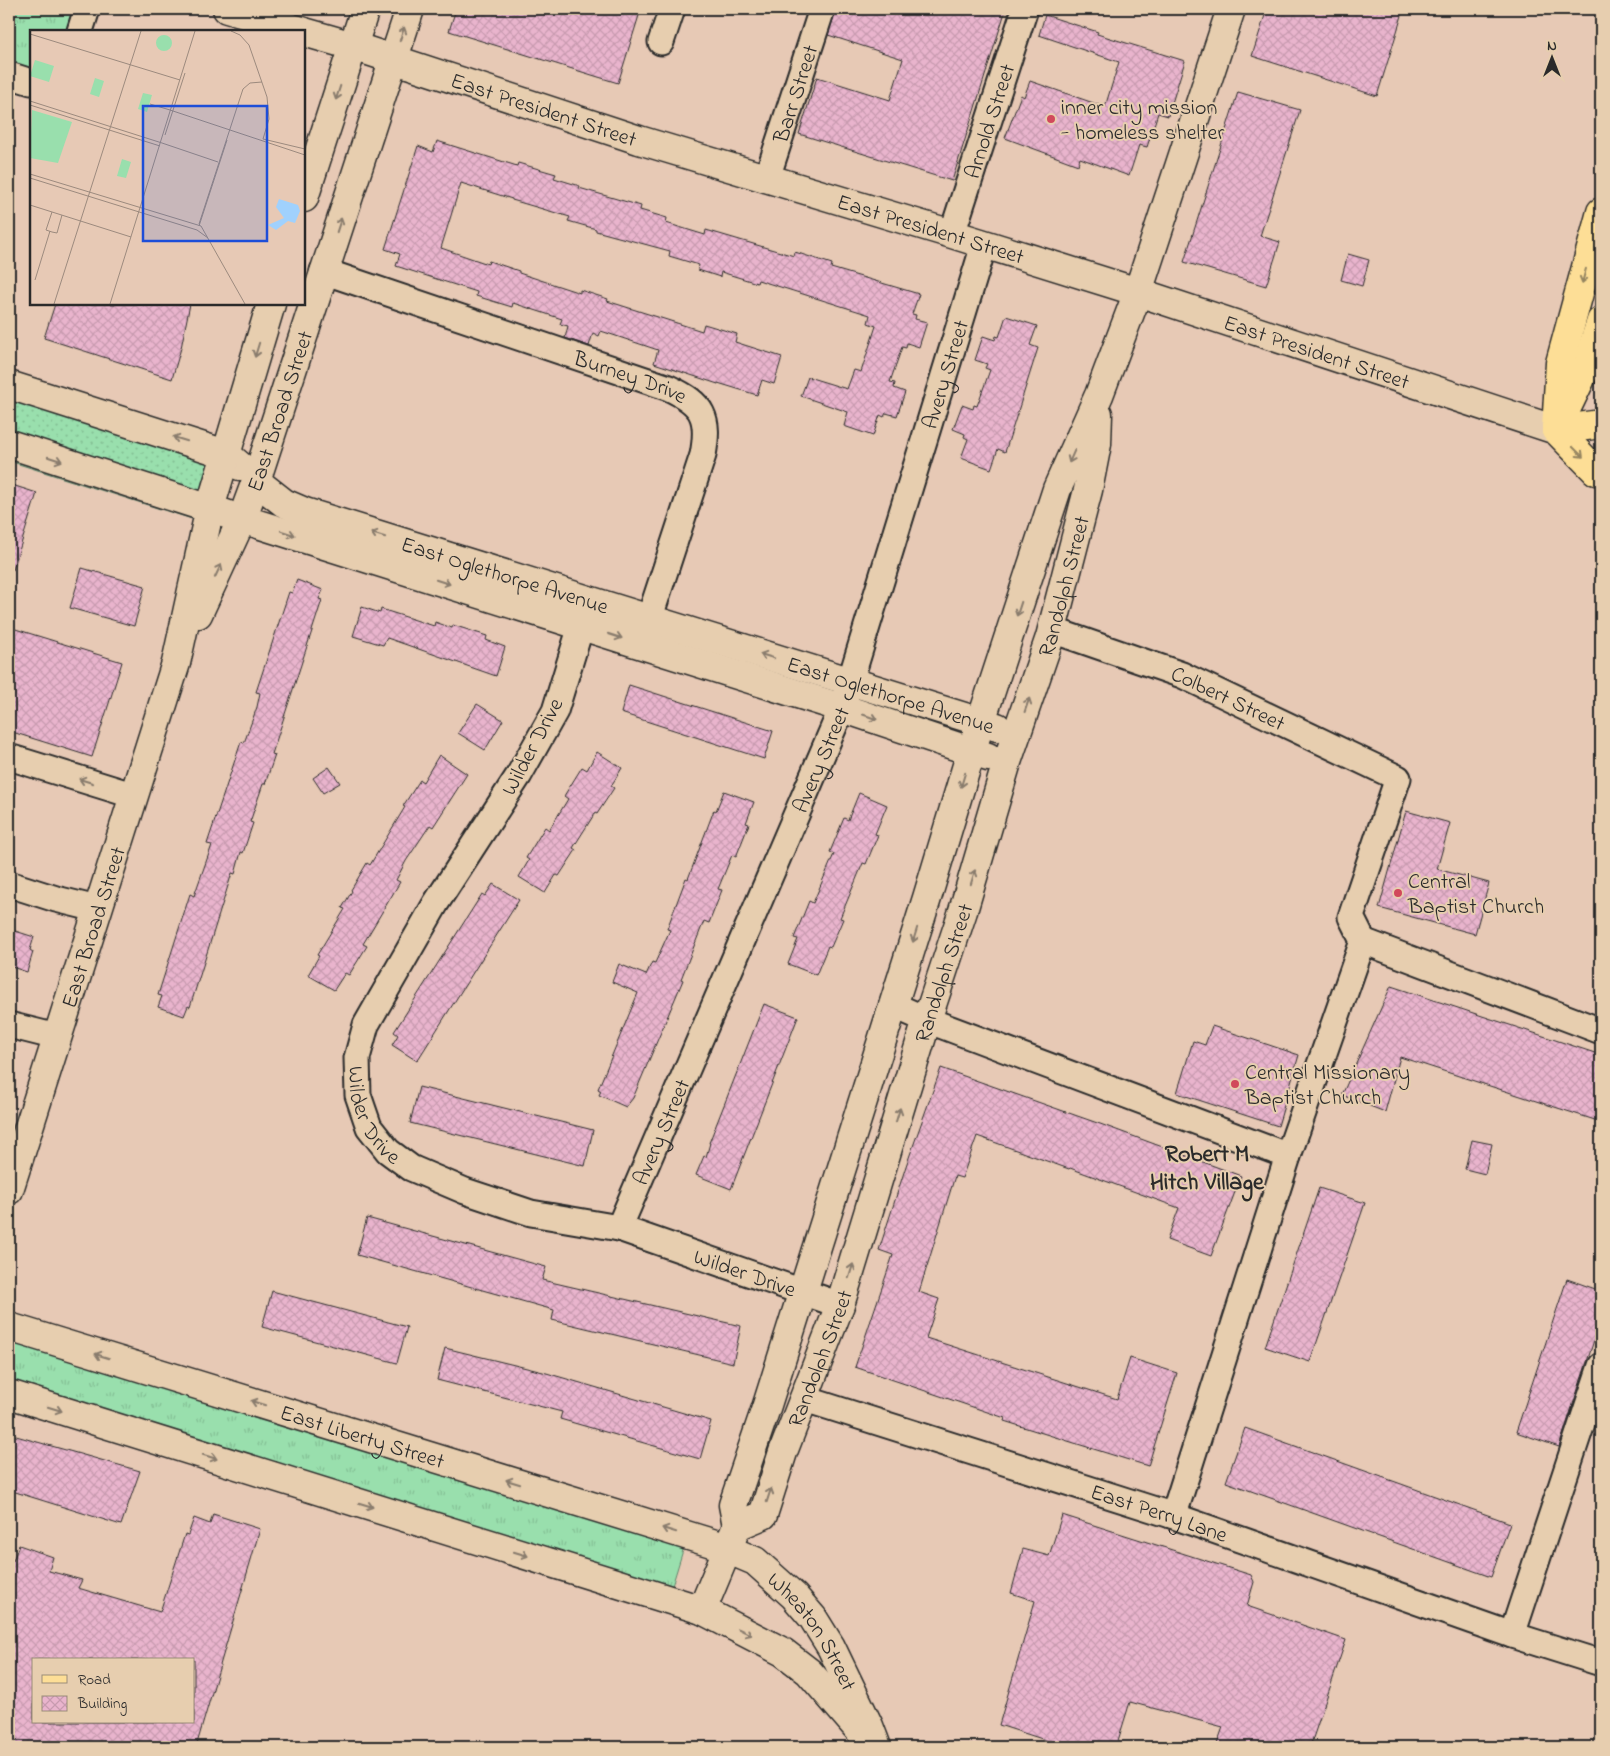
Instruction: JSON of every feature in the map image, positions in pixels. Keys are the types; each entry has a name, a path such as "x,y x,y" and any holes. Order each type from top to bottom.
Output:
{"main road":[{"name":"East President Street","path":"227,9 300,30"},
{"path":"305,190 308,167 365,9"},
{"name":"East Broad Street","path":"176,663 242,519 256,481 410,9"},
{"name":"Randolph Street","path":"702,1610 726,1540 733,1505 767,1405 971,752 1057,489 1100,395 1138,292 1231,9"},
{"name":"East President Street","path":"305,32 639,140 1138,292 1556,430 1601,424"},
{"path":"1556,430 1560,363 1601,212"},
{"name":"East Broad Street","path":"11,1177 57,1037 132,795 176,663 210,508 271,305"},
{"path":"1556,430 1585,370 1601,321"},
{"name":"East Oglethorpe Avenue","path":"9,385 226,454 284,503 305,512 981,723 1018,732"},
{"name":"Randolph Street","path":"726,1540 762,1515 783,1452 840,1305 1008,762 1052,630 1088,490 1097,444 1100,395"},
{"name":"East President Street","path":"1556,430 1596,471 1601,472"},
{"name":"East Oglethorpe Avenue","path":"9,444 842,708 971,752 1008,762"},
{"name":"East Liberty Street","path":"9,1327 726,1540"},
{"path":"9,1394 702,1610"},
{"name":"Wheaton Street","path":"726,1540 755,1561 794,1596 813,1618 831,1646 869,1726 876,1747"},
{"name":"Wheaton Street","path":"702,1610 783,1652 809,1672 876,1747"}],"street":[{"path":"80,30 87,9"},
{"path":"662,42 672,9"},
{"name":"Barr Street","path":"767,178 822,9"},
{"name":"Arnold Street","path":"952,234 1025,9"},
{"path":"9,75 30,82"},
{"name":"Avery Street","path":"619,1228 842,708 984,244"},
{"name":"Burney Drive","path":"323,272 669,388 687,396 698,407 704,420 706,436 702,455 640,645"},
{"name":"Wilder Drive","path":"581,626 555,711 519,775 436,903 366,1025 357,1058 358,1095 369,1127 388,1151 411,1168 465,1191 531,1213 619,1228 840,1305"},
{"name":"Colbert Street","path":"1052,630 1182,675 1398,778 1352,917 1363,941"},
{"path":"9,757 132,795"},
{"path":"9,884 56,899 97,909"},
{"path":"1170,1515 1175,1511 1288,1156 1363,941 1601,1031"},
{"path":"893,1005 927,1020 1288,1156"},
{"path":"9,1025 57,1037"},
{"path":"1512,1635 1601,1366"},
{"name":"East Perry Lane","path":"805,1399 1170,1515 1512,1635 1601,1663"}],"green space":[{"path":"9,9 74,9 67,30 30,30 30,71 9,64"},
{"path":"9,377 215,440 195,520 9,461"},
{"path":"9,1341 684,1547 672,1586 9,1380"}],"building":[{"path":"456,9 641,9 618,83 449,31"},
{"path":"836,9 1006,9 952,181 799,134 817,77 890,100 903,59 828,35"},
{"path":"1267,9 1404,9 1377,96 1252,56"},
{"path":"1045,15 1098,32 1097,34 1185,61 1168,116 1158,113 1147,147 1139,145 1129,176 1080,158 1078,165 1005,138 1021,95 1024,97 1030,81 1105,107 1119,62 1039,35"},
{"path":"1238,92 1300,110 1260,236 1280,242 1266,286 1184,262"},
{"path":"437,141 517,166 518,163 556,174 554,178 580,186 579,188 641,206 640,210 667,218 666,223 705,235 706,230 794,256 795,252 832,264 831,268 919,294 912,314 916,315 915,319 927,322 919,347 907,343 906,348 902,347 890,382 895,383 894,388 905,392 897,416 886,413 884,417 880,415 873,436 844,426 848,412 801,396 808,377 847,389 854,370 861,372 876,326 868,323 870,315 758,280 757,283 721,272 720,277 698,270 699,265 669,256 670,251 596,231 596,229 568,221 570,217 461,183 441,248 488,264 489,261 519,271 519,273 580,293 580,290 608,299 607,301 702,331 704,324 737,334 735,342 782,357 774,384 762,380 757,395 718,384 654,363 658,350 601,331 599,336 593,333 589,346 565,338 568,326 560,324 562,319 513,303 512,307 476,296 477,292 396,266 400,254 385,249 418,146 433,152"},
{"path":"1348,254 1369,260 1362,286 1341,280"},
{"path":"55,305 190,305 181,348 172,379 44,338"},
{"path":"1006,316 1037,326 1030,345 1038,348 1005,452 998,449 991,469 961,458 968,439 964,437 965,434 953,429 962,405 973,409 974,405 977,406 990,370 985,368 987,364 975,360 983,336 995,340 996,336 999,337"},
{"path":"9,484 37,493 13,570 9,569"},
{"path":"82,568 145,586 134,626 70,608"},
{"path":"297,580 323,590 319,599 322,600 272,754 275,755 250,822 253,823 243,853 241,852 235,874 232,873 190,1007 188,1006 184,1016 158,1007 162,996 158,995 190,894 194,896 212,845 207,844 241,742 244,743 257,707 260,693 256,692 289,592 292,593"},
{"path":"362,607 380,613 381,609 434,626 435,622 452,628 453,625 487,636 486,640 505,647 496,676 387,638 383,645 353,636"},
{"path":"9,627 122,662 92,757 9,731"},
{"path":"629,685 773,731 764,759 621,713"},
{"path":"477,704 503,720 485,750 458,733"},
{"path":"597,752 622,768 611,786 614,788 597,814 595,813 573,848 576,850 559,876 556,875 545,893 519,877 529,860 526,858 545,827 549,830 568,799 564,796 582,767 587,770"},
{"path":"439,755 467,774 433,827 430,825 406,861 396,880 400,882 363,944 367,946 349,975 345,973 334,990 308,975 319,956 317,955 345,909 342,908 367,863 370,865 405,807 403,806 420,780 423,782"},
{"path":"329,767 340,783 323,793 313,778"},
{"path":"724,791 754,802 746,823 749,824 736,857 732,855 718,889 722,890 709,923 704,921 681,979 683,980 633,1098 626,1107 599,1095 601,1091 598,1089 638,993 612,982 619,964 646,975 652,962 655,963 670,930 667,929 686,878 688,879 714,810 716,811"},
{"path":"859,793 887,805 875,834 878,835 866,864 863,863 840,918 843,919 831,947 828,946 816,975 788,964 798,939 794,938 809,901 813,903 834,854 830,852 844,818 848,820"},
{"path":"1406,811 1450,823 1437,869 1489,883 1475,934 1379,908"},
{"path":"493,884 519,900 417,1061 392,1045 398,1035 394,1032 482,894 485,896"},
{"path":"9,929 34,937 30,950 33,952 27,972 9,966"},
{"path":"1391,986 1601,1055 1601,1122 1400,1057 1385,1112 1342,1095"},
{"path":"764,1004 798,1017 731,1189 696,1175 704,1156 706,1157 709,1143"},
{"name":"Central Missionary Baptist Church","path":"1212,1026 1299,1055 1278,1126 1177,1093 1193,1041 1205,1045"},
{"path":"941,1068 1241,1176 1211,1256 1167,1240 1179,1208 977,1136 962,1178 955,1176 919,1292 939,1299 926,1338 1117,1399 1130,1358 1177,1373 1148,1466 1004,1421 1005,1418 855,1367 893,1255 879,1250 906,1166"},
{"path":"419,1087 593,1130 585,1166 410,1123"},
{"path":"1472,1140 1492,1144 1485,1174 1465,1169"},
{"path":"1319,1188 1365,1203 1310,1362 1265,1347"},
{"path":"367,1218 546,1267 542,1280 741,1326 733,1363 552,1320 554,1310 357,1255"},
{"path":"1567,1279 1601,1291 1601,1319 1559,1447 1516,1432"},
{"path":"272,1291 407,1327 397,1363 262,1327"},
{"path":"445,1348 543,1372 711,1421 700,1459 560,1419 562,1412 437,1380"},
{"path":"1245,1428 1510,1523 1491,1577 1226,1482"},
{"path":"9,1434 140,1471 121,1525 9,1490"},
{"path":"213,1514 260,1529 196,1747 9,1747 9,1559 13,1561 19,1545 53,1557 49,1571 82,1580 78,1588 160,1612 185,1534 188,1535 194,1518 210,1524"},
{"path":"1062,1515 1251,1575 1254,1582 1247,1606 1346,1640 1310,1747 1216,1747 1223,1727 1130,1702 1116,1747 1067,1747 999,1725 1035,1601 1011,1593 1023,1549 1049,1556"}],"place":[{"name":"inner city mission - homeless shelter","path":"1051,119"},
{"name":"Central Baptist Church","path":"1398,893"},
{"name":"Central Missionary Baptist Church","path":"1235,1084"}],"district":[{"name":"Robert M Hitch Village","path":"1207,1167"}]}
